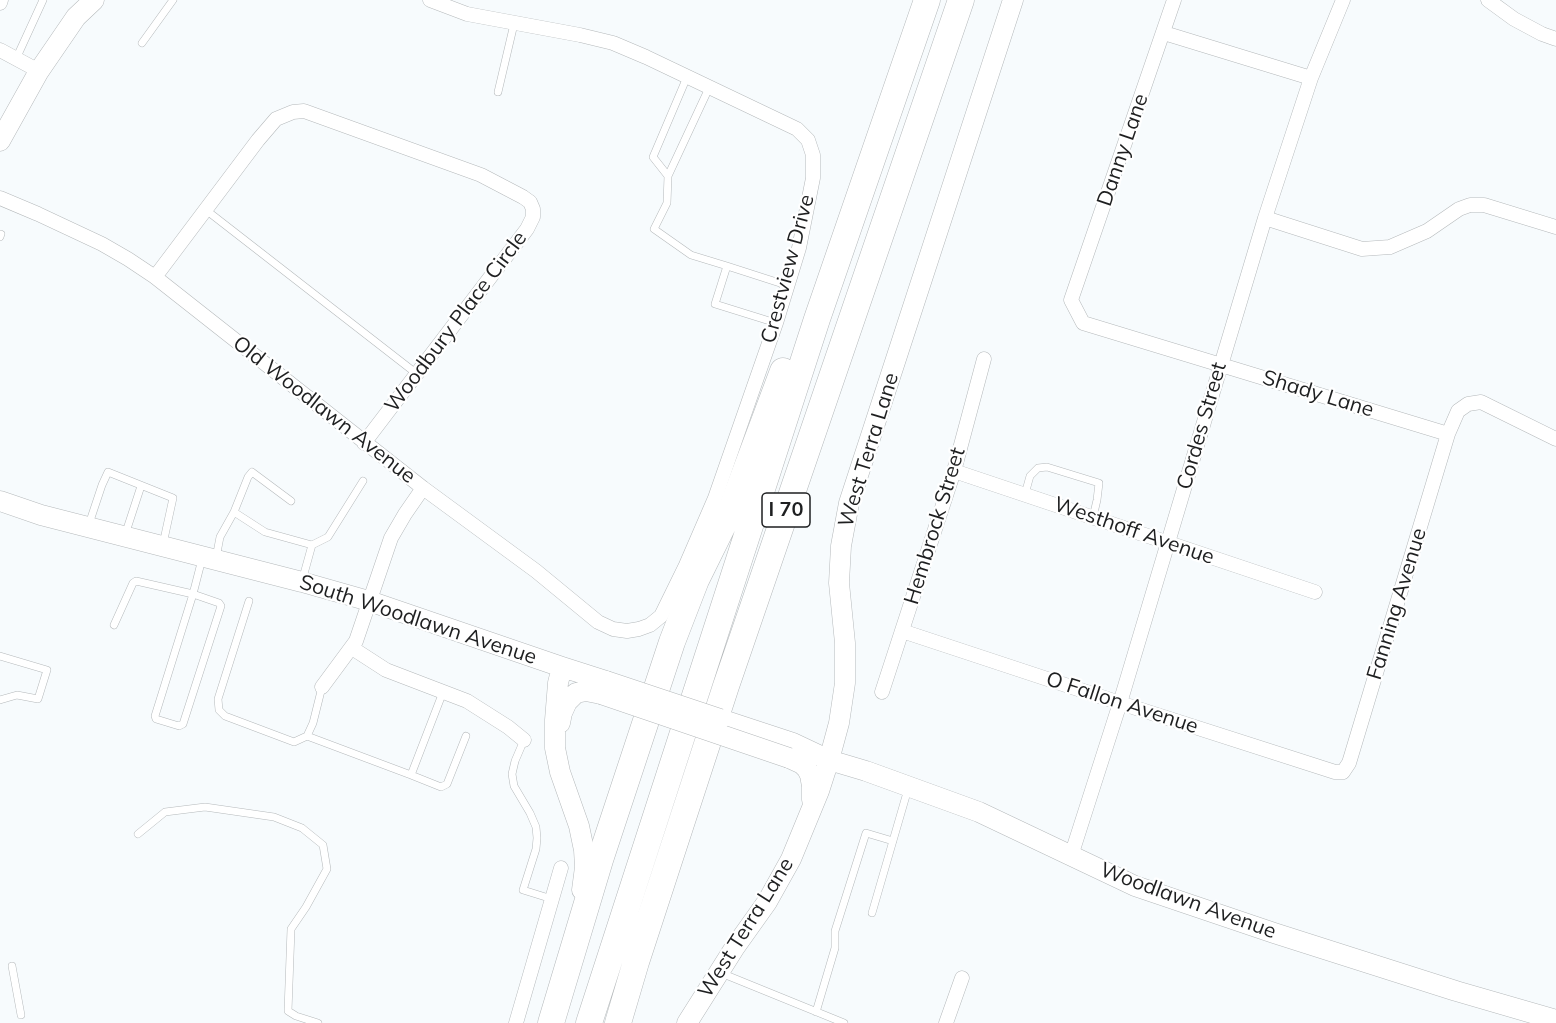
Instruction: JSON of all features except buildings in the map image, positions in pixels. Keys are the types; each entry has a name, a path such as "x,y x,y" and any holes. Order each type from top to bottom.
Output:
{"highway":[{"name":"I 70","path":"589,1023 818,319 927,0"},
{"name":"I 70","path":"618,1023 730,675 961,0"},
{"path":"551,1023 600,860 676,632 696,580 732,507 789,356 818,319"},
{"path":"629,1023 636,962"}],"street":[{"path":"0,141 39,71 76,17 94,0"},
{"name":"Crestview Drive","path":"430,0 467,14 614,43 797,129 808,140 813,155 813,178 799,248 715,498 661,616 650,625 639,629"},
{"name":"West Terra Lane","path":"687,1023 767,902 791,859 829,760 839,723 845,683 845,643 839,583 841,546 849,503 1013,0"},
{"name":"Danny Lane","path":"1071,300 1174,0"},
{"name":"Cordes Street","path":"1071,856 1120,703 1265,218 1311,78 1343,0"},
{"path":"1488,0 1514,18 1556,39"},
{"path":"1164,33 1311,78"},
{"path":"0,50 39,71"},
{"name":"Woodbury Place Circle","path":"155,277 276,119 293,112 304,111 481,175 530,202 533,217 527,229 364,442"},
{"name":"Old Woodlawn Avenue","path":"0,198 102,244 155,277 423,488 536,571 597,622 613,629 627,631 639,629"},
{"path":"1265,218 1362,249 1390,247 1427,231 1459,209 1470,205 1484,205 1556,227"},
{"name":"Shady Lane","path":"1071,300 1083,322 1448,434"},
{"name":"Hembrock Street","path":"882,692 954,471 984,359"},
{"path":"1448,434 1458,411 1468,404 1481,402 1556,439"},
{"name":"Fanning Avenue","path":"1343,772 1349,762 1448,434"},
{"name":"Westhoff Avenue","path":"954,471 1315,592"},
{"path":"322,687 356,641 391,538 423,488"},
{"name":"South Woodlawn Avenue","path":"2,504 369,601 562,667 604,688 791,750 829,760"},
{"name":"O Fallon Avenue","path":"902,631 1335,772 1343,772"},
{"path":"352,648 386,670 466,701 508,727 524,740"},
{"path":"543,1023 582,893 585,867 579,826 560,772 555,748 558,682 562,667"},
{"path":"555,748 562,713 567,702 576,693 604,688"},
{"path":"791,750 810,775 812,808"},
{"name":"Woodlawn Avenue","path":"829,760 979,812 1135,886 1456,991 1556,1020"},
{"path":"516,1023 561,868"},
{"path":"946,1023 962,978"},
{"path":"704,1023 706,992"}],"lane":[{"path":"16,59 43,0"},
{"path":"142,44 173,0"},
{"path":"498,92 513,24"},
{"path":"668,176 653,157 687,77"},
{"path":"709,88 668,176 667,203 654,229 691,255 786,285"},
{"path":"206,210 417,374"},
{"path":"727,266 715,304 776,322"},
{"path":"1025,494 1030,476 1038,468 1047,467 1099,483 1093,517"},
{"path":"88,527 108,472 173,498 162,546"},
{"path":"114,625 136,581 193,594 219,603 221,606 183,724 179,726 156,719 155,716 193,594 209,558 234,513 248,477 252,472 291,501"},
{"path":"234,513 265,532 312,545 328,537 363,481"},
{"path":"124,537 141,486"},
{"path":"302,582 312,545"},
{"path":"249,601 218,699 219,710 225,716 294,742 307,736 313,723 322,687"},
{"path":"0,656 47,670 38,699 17,694 0,700"},
{"path":"411,775 443,692"},
{"path":"307,736 441,788 447,784 466,736"},
{"path":"524,740 512,774 514,786 536,827 537,838 536,849 523,890 552,899"},
{"path":"872,913 909,787"},
{"path":"138,834 165,812 205,807 274,816 302,828 323,845 327,869 291,929 288,1011 318,1023"},
{"path":"816,1012 835,948 835,931 866,833 893,841"},
{"path":"12,966 21,1015"},
{"path":"719,972 844,1023"}]}
